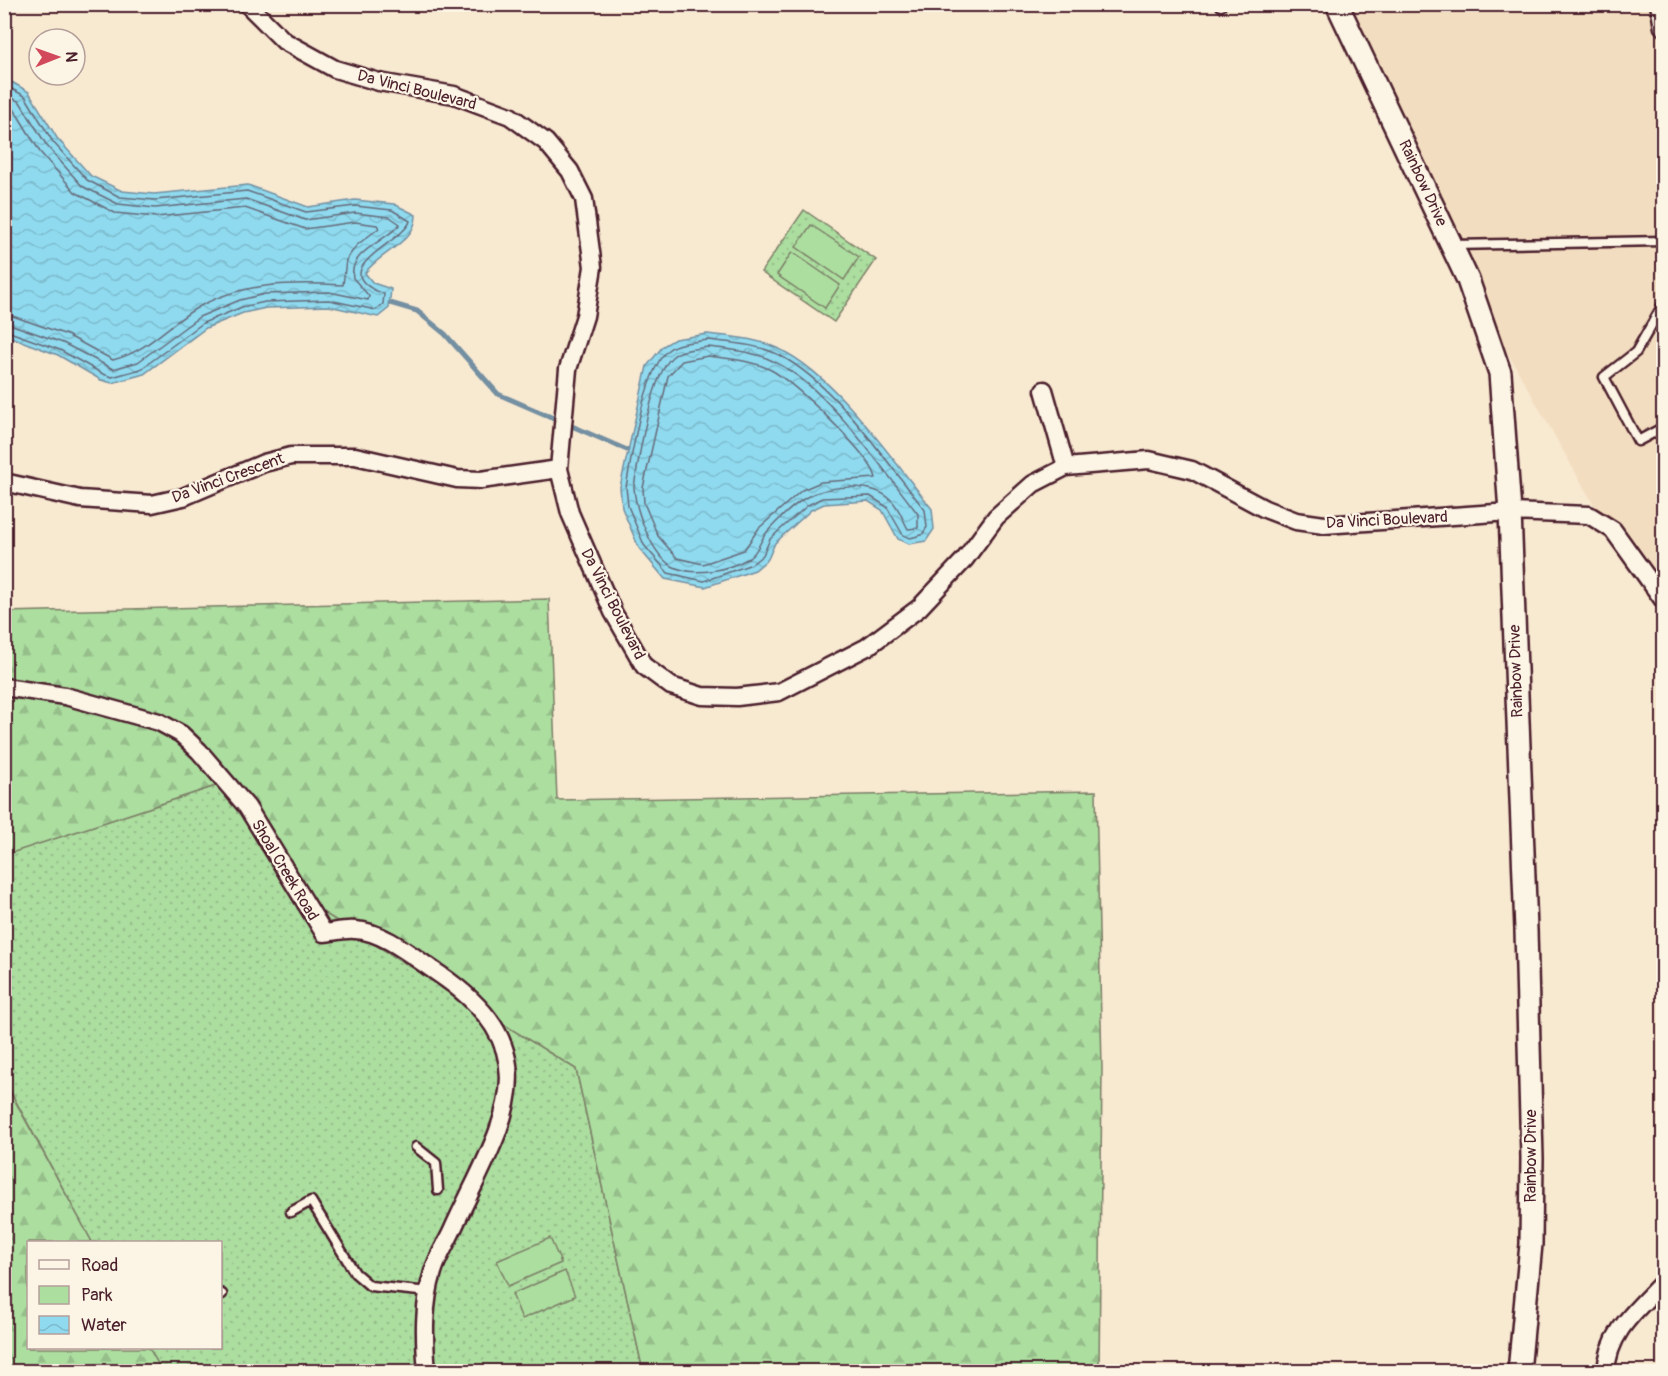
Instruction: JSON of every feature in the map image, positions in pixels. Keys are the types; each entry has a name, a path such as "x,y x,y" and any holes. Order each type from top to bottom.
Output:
{"street":[{"name":"Da Vinci Boulevard","path":"248,4 284,41 335,69 379,82 454,95 510,116 546,142 570,171 584,199 593,267 585,316 568,369 558,469 570,513 613,612 644,666 671,686 702,696 737,697 779,692 867,648 919,608 965,559 996,517 1033,484 1066,467 1149,460 1192,470 1265,509 1296,521 1323,525 1510,512 1589,515 1612,530 1664,601"},
{"name":"Rainbow Drive","path":"1337,4 1468,280 1500,373 1510,512 1532,1158 1531,1244 1519,1371"},
{"path":"1044,390 1066,467"},
{"name":"Da Vinci Crescent","path":"4,482 80,500 152,504 183,497 264,463 291,456 355,456 457,479 481,480 558,469"},
{"name":"Shoal Creek Road","path":"4,687 65,696 159,723 181,734 199,751 247,807 319,935 357,930 393,942 456,986 483,1011 496,1028 507,1052 511,1068 500,1125 433,1272 425,1331 427,1371"},
{"path":"1606,1371 1606,1358 1614,1335 1664,1281"}],"lane":[{"path":"1655,4 1659,28 1664,33"},
{"path":"1452,245 1664,241"},
{"path":"1664,303 1636,352 1604,377 1638,441 1664,427"},
{"path":"416,1147 436,1162 438,1190"},
{"path":"291,1212 311,1201 350,1265 370,1286 429,1293"}],"shaded area":[{"path":"1334,5 1663,5 1663,595 1645,595 1434,223"}],"green space":[{"path":"804,210 876,260 834,322 761,272"},
{"path":"811,225 859,257 844,280 796,247"},
{"path":"792,252 840,285 825,308 777,275"},
{"path":"549,599 557,800 1096,791 1102,1069 1099,1371 643,1371 576,1069 287,890 234,780 5,855 4,612"},
{"path":"234,780 287,890 576,1069 643,1371 162,1371 150,1349 222,1349 222,1241 91,1241 5,1081 4,855"},
{"path":"4,1081 91,1241 27,1241 27,1349 150,1349 162,1371 5,1371"},
{"path":"550,1238 561,1263 508,1286 497,1261"},
{"path":"565,1271 575,1296 522,1319 512,1294"}],"water":[{"path":"5,78 29,92 57,138 91,176 122,191 154,194 248,185 308,207 355,200 394,204 416,215 414,225 404,240 365,273 373,283 391,289 389,308 378,317 329,306 266,308 243,313 206,328 144,374 112,383 101,380 58,355 5,335"},
{"path":"707,334 744,338 770,345 800,361 821,378 862,420 932,509 934,529 926,541 909,544 898,539 882,510 868,501 824,504 811,510 775,543 768,559 755,570 705,587 665,579 639,548 622,508 620,487 647,366 663,346 675,339"}],"waterway":[{"path":"390,303 417,311 445,334 498,394 627,450"}]}
